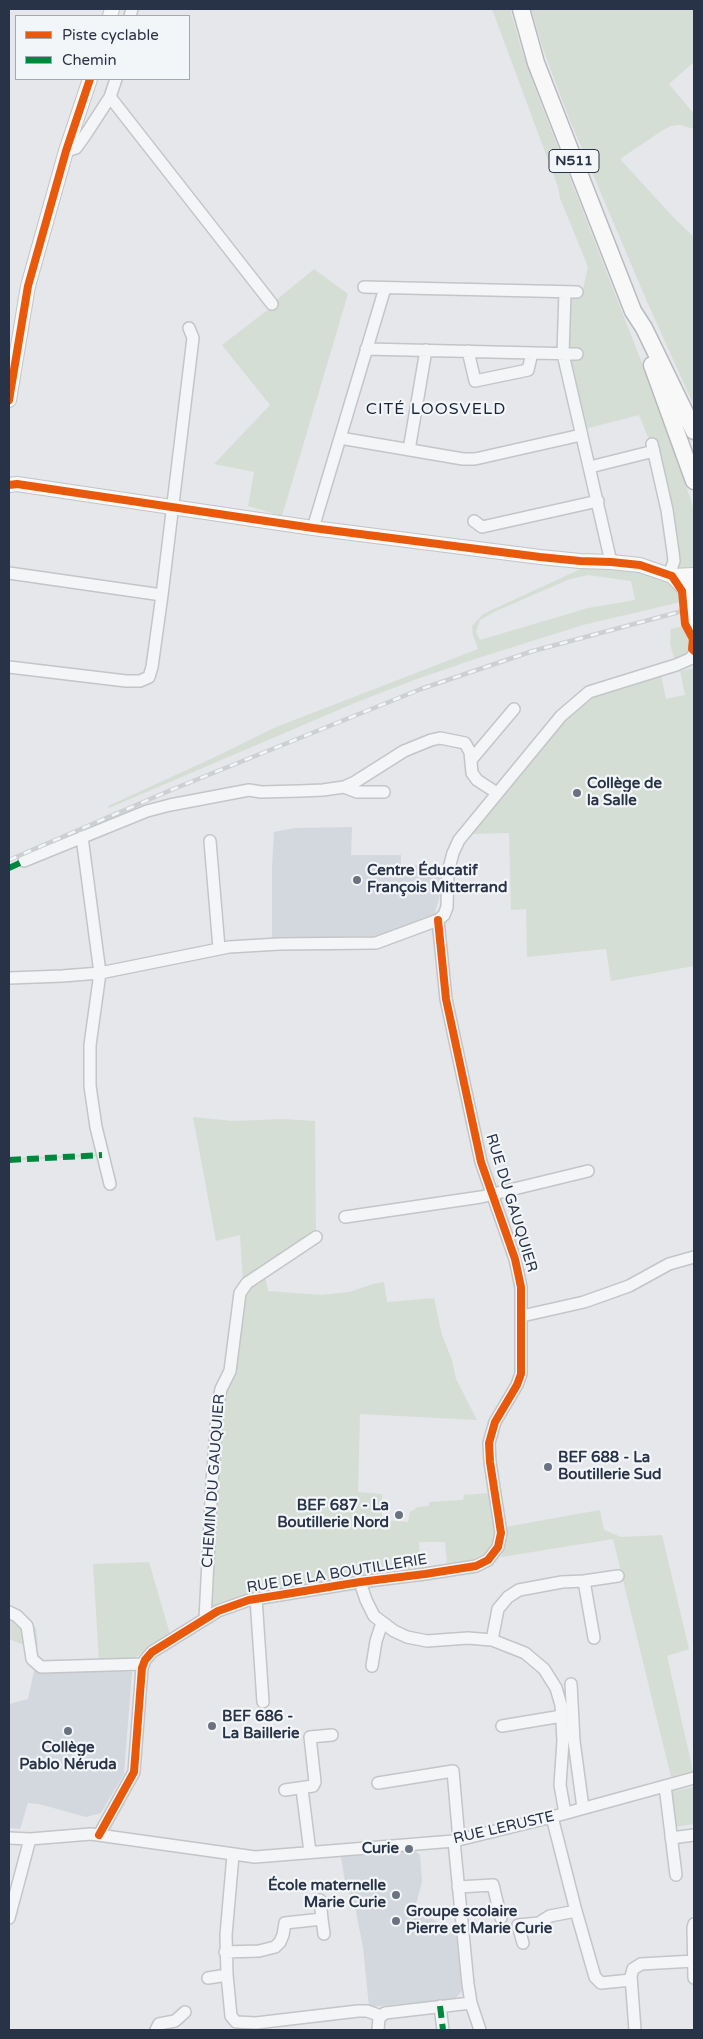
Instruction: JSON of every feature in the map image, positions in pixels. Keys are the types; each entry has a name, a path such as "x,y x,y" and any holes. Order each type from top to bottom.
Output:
{"highway":[{"name":"N511","path":"521,9 536,63 633,311 694,481"},
{"name":"N511","path":"633,311 644,328 694,431"}],"main road":[{"path":"9,400 28,286 66,151 90,80"},
{"path":"9,485 17,484 313,528 580,562 611,562 640,565 671,576 694,575"},
{"path":"671,576 686,590 692,607"}],"street":[{"path":"66,151 76,148 110,97 116,80"},
{"path":"110,97 272,304"},
{"path":"364,287 571,292 563,354 611,562"},
{"path":"313,528 385,288"},
{"path":"9,667 126,681 146,679 152,667 162,595 193,338 189,328"},
{"path":"366,349 577,354"},
{"path":"409,450 426,350"},
{"path":"468,352 475,381 528,370 532,353"},
{"path":"340,438 475,459 581,435"},
{"path":"590,466 653,448 667,510 673,552 674,561 671,576"},
{"path":"474,521 482,527 598,501"},
{"path":"9,573 162,595"},
{"path":"9,978 100,973 219,948 265,944 376,943 438,920 444,915 447,907 448,872 456,846 561,716 589,692 676,665 690,659 694,654"},
{"path":"676,665 686,666 694,664"},
{"path":"471,760 514,709"},
{"path":"24,861 148,811 222,794 249,790 261,792 323,790 344,787 364,777 404,751 440,738 465,744 470,752 472,773 477,780 497,793"},
{"path":"344,787 357,792 384,792"},
{"path":"82,838 100,973 91,1035 89,1072 96,1127 110,1184"},
{"path":"210,841 219,948"},
{"name":"RUE DU GAUQUIER","path":"438,920 446,999 482,1162 518,1269 522,1316 521,1374 517,1385 495,1422 489,1443 490,1462 501,1533 498,1547 492,1557"},
{"path":"345,1217 492,1194 588,1171"},
{"name":"CHEMIN DU GAUQUIER","path":"205,1619 218,1403 221,1389 230,1372 240,1294 247,1282 316,1237"},
{"path":"522,1316 575,1305 615,1291 669,1264 694,1256"},
{"name":"RUE DE LA BOUTILLERIE","path":"143,1664 152,1652 228,1606 256,1598 467,1568 481,1564 492,1557"},
{"path":"492,1640 498,1609 513,1594 536,1586 618,1576"},
{"path":"584,1581 594,1638"},
{"path":"360,1582 369,1607 382,1623 401,1634 421,1640 440,1641 476,1638 492,1640 520,1650 544,1669 556,1688 562,1716 563,1750 560,1785 565,1813"},
{"name":"RUE DE LA BOUTILLERIE","path":"256,1598 263,1702"},
{"path":"9,1612 17,1616 27,1626 32,1659 41,1667 143,1664 134,1772 99,1834 30,1839 9,1838"},
{"path":"372,1666 376,1641 382,1623"},
{"path":"571,1684 574,1741 583,1808"},
{"path":"502,1726 562,1716"},
{"path":"285,1790 310,1788 315,1782 310,1737 332,1735"},
{"path":"378,1783 453,1771 458,1887 468,1984 471,2003 480,2030"},
{"name":"RUE LERUSTE","path":"99,1834 233,1855 265,1857 456,1840 552,1817 694,1778"},
{"path":"665,1786 676,1875"},
{"path":"302,1789 310,1852"},
{"path":"552,1817 576,1911 597,1980 604,1983 631,1980"},
{"path":"671,1838 694,1835"},
{"path":"9,1918 30,1839"},
{"path":"233,1855 225,1952 231,2019 242,2024 256,2024 362,2011 381,2016"},
{"path":"458,1887 493,1886 501,1918"},
{"path":"320,1900 324,1934"},
{"path":"523,1943 518,1926 539,1923 550,1916 576,1911"},
{"path":"225,1952 269,1949 280,1942 285,1923 322,1918"},
{"path":"694,1924 692,1928 694,1978"},
{"path":"635,2030 631,1980 633,1969 641,1964 694,1961"},
{"path":"208,1978 227,1974"},
{"path":"378,2030 378,2021 381,2016 388,2012 471,2003"},
{"path":"440,2006 443,2030"},
{"path":"156,2030 159,2024 175,2021 185,2012"}],"shaded area":[{"path":"492,9 510,9 535,88 668,430 694,510 694,569 675,571 679,553 673,514 650,442 639,415 585,429 570,362 573,359 580,360 581,350 573,350 568,346 570,300 573,297 581,298 588,267 560,198 558,187"},
{"path":"531,9 694,9 694,62 669,84 694,114 694,129 680,125 671,126 620,159 694,237 694,406 648,304 569,118 543,49"},
{"path":"314,269 348,294 282,516 248,506 254,472 214,464 270,405 222,345 270,308 274,302"},
{"path":"609,566 641,571 663,579 671,583 681,594 681,602 583,625 417,679 357,702 109,808 108,806 276,727 478,649 472,626 483,614 585,567","holes":["588,575 631,581 635,600 588,608 480,640 476,632 480,620 496,611 570,579"]},
{"path":"684,626 691,642 691,648 684,656 674,658 670,644 670,629"},
{"path":"694,668 694,966 611,981 606,949 527,957 526,909 511,910 509,833 469,834 567,715 588,698 604,690 661,675 666,699 685,695 680,671"},
{"name":"Centre Éducatif François Mitterrand","path":"352,827 351,855 401,855 401,865 438,866 441,872 442,888 434,916 426,917 381,936 272,938 274,832 295,828"},
{"path":"193,1117 233,1121 283,1119 315,1121 316,1232 243,1282 240,1235 216,1241"},
{"path":"98,1154 99,1156 9,1161 9,1158"},
{"path":"264,1273 268,1291 321,1295 349,1292 384,1282 387,1302 434,1298 442,1335 452,1360 456,1379 477,1420 360,1414 358,1492 382,1494 382,1520 408,1522 410,1512 418,1507 429,1506 429,1502 463,1500 464,1495 490,1493 497,1530 494,1543 487,1553 471,1560 447,1563 445,1542 419,1542 420,1567 252,1593 211,1607 211,1561 224,1392 243,1291"},
{"path":"600,1510 604,1530 621,1537 662,1535 689,1649 667,1656 693,1771 671,1777 613,1539 501,1557 506,1539 505,1527"},
{"path":"149,1562 170,1634 133,1659 99,1661 93,1564"},
{"path":"9,1610 25,1618 36,1628 38,1646 24,1645 9,1639"},
{"name":"Collège Pablo Néruda","path":"97,1668 132,1672 124,1774 101,1813 86,1817 39,1804 28,1803 20,1829 9,1828 9,1704 28,1699 34,1671"},
{"path":"694,1787 694,1824 675,1827 669,1792"},
{"name":"Groupe scolaire Pierre et Marie Curie","path":"415,1851 420,1855 422,1882 415,1908 456,1934 462,1991 455,1999 369,2007 363,1947 355,1907 345,1882 341,1857"}],"railway":[{"path":"9,860 171,790 421,689 533,651 694,608"}],"marked path":[{"path":"9,868 24,861"},
{"path":"9,1160 102,1155"},
{"path":"440,2006 443,2030"}],"cycle path":[{"path":"9,400 28,286 66,151 90,80"},
{"path":"9,485 17,484 313,528 540,557 640,565 672,576 682,591 685,624 693,639 692,649 694,651"},
{"path":"99,1835 134,1772 142,1668 145,1660 152,1652 218,1611 249,1600 476,1566 488,1560 498,1547 501,1533 490,1462 489,1443 495,1422 517,1385 521,1374 521,1287 515,1259 481,1162 446,999 438,920"}],"place":[{"name":"Collège de la Salle","path":"577,793"},
{"name":"Centre Éducatif François Mitterrand","path":"357,880"},
{"name":"BEF 688 - La Boutillerie Sud","path":"548,1467"},
{"name":"BEF 687 - La Boutillerie Nord","path":"399,1515"},
{"name":"BEF 686 - La Baillerie","path":"212,1726"},
{"name":"Collège Pablo Néruda","path":"68,1731"},
{"name":"Curie","path":"409,1849"},
{"name":"École maternelle Marie Curie","path":"396,1895"},
{"name":"Groupe scolaire Pierre et Marie Curie","path":"396,1921"}],"district":[{"name":"CITÉ LOOSVELD","path":"436,410"}]}
